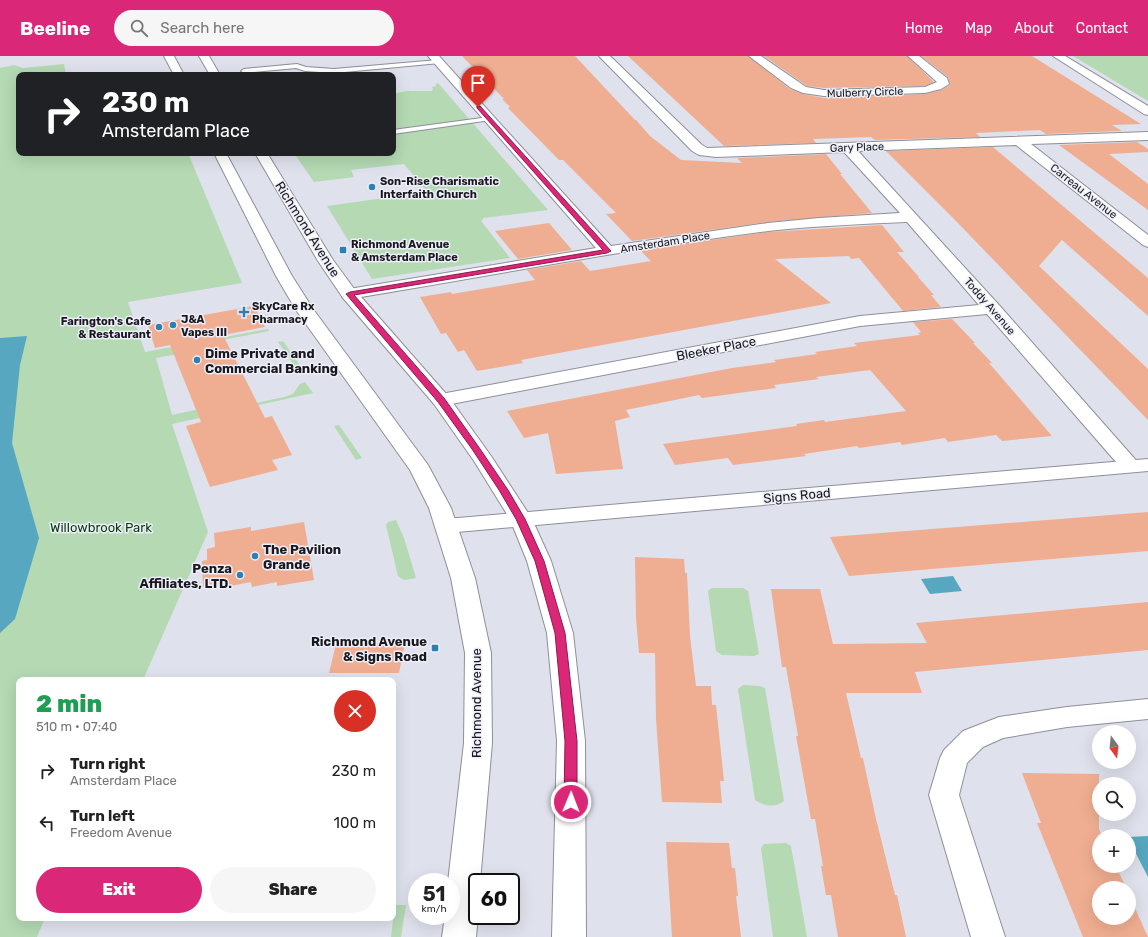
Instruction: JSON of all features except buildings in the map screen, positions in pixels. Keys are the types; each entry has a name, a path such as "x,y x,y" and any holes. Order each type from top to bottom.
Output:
{"street":[{"path":"169,56 177,72"},
{"path":"204,56 213,72"},
{"name":"Gary Place","path":"604,56 697,148 704,152 716,153 1148,136"},
{"name":"Mulberry Circle","path":"754,56 795,86 813,92 925,90 944,84 943,80 913,56"},
{"path":"1058,56 1148,111"},
{"path":"435,59 607,251"},
{"name":"Carreau Avenue","path":"1019,141 1148,242"},
{"name":"Toddy Avenue","path":"848,148 993,309 1139,466"},
{"name":"Richmond Avenue","path":"222,156 284,276 318,328 420,470 436,498 463,578 478,653 478,743 459,937"},
{"name":"Richmond Avenue","path":"264,156 326,260 350,294 441,400 484,460 521,519 539,561 560,633 571,741 569,937"},
{"name":"Amsterdam Place","path":"350,294 607,251 768,227 819,222 911,217"},
{"name":"Bleeker Place","path":"441,400 860,321 993,309"},
{"name":"Signs Road","path":"446,526 1139,466"},
{"path":"988,937 944,795 954,758 973,739 999,728 1068,717 1148,709"}],"lane":[{"path":"244,71 297,66 305,69 334,70 435,59"},
{"path":"396,132 489,119"}],"green space":[{"path":"1073,56 1148,56 1148,101"},
{"name":"Willowbrook Park","path":"64,64 65,72 16,72 16,156 189,156 242,283 128,302 145,352 268,329 269,331 196,345 189,352 156,358 172,415 213,406 228,409 284,397 293,394 300,384 305,382 313,393 172,424 208,532 144,677 16,677 16,921 44,921 37,937 0,937 0,68 14,65 23,68"},
{"path":"438,83 548,210 484,218 481,221 510,258 372,279 327,206 413,194 424,188 404,164 351,170 354,177 314,182 296,156 396,156 396,93 406,91 432,91 432,87 436,86"},
{"path":"283,341 303,370 298,371 278,342"},
{"path":"339,425 362,458 356,460 334,426"},
{"path":"396,520 404,538 416,578 404,580 398,576 386,525 388,522"},
{"path":"712,588 743,588 748,591 759,654 754,656 722,655 716,651 708,591"},
{"path":"743,685 760,686 765,688 784,801 777,805 766,805 755,800 738,689"},
{"path":"786,843 791,846 807,937 773,937 761,848 764,844"},
{"path":"396,905 406,905 401,937 391,937 393,921 396,921"}],"water":[{"path":"27,336 20,365 12,443 39,538 15,619 0,633 0,338"},
{"path":"953,576 962,591 930,594 921,579"},
{"path":"1148,836 1148,877 1136,854 1136,837"}],"place":[{"name":"Son-Rise Charismatic Interfaith Church","path":"372,187"},
{"name":"Richmond Avenue & Amsterdam Place","path":"343,250"},
{"name":"SkyCare Rx Pharmacy","path":"244,312"},
{"name":"J&A Vapes III","path":"173,325"},
{"name":"Farington's Cafe & Restaurant","path":"159,327"},
{"name":"Dime Private and Commercial Banking","path":"197,360"},
{"name":"The Pavilion Grande","path":"255,556"},
{"name":"Penza Affiliates, LTD.","path":"240,575"},
{"name":"Richmond Avenue & Signs Road","path":"435,648"}],"route":[{"path":"478,107 607,251 350,294 441,400 484,460 521,519 539,561 560,633 571,741 571,802"}]}
